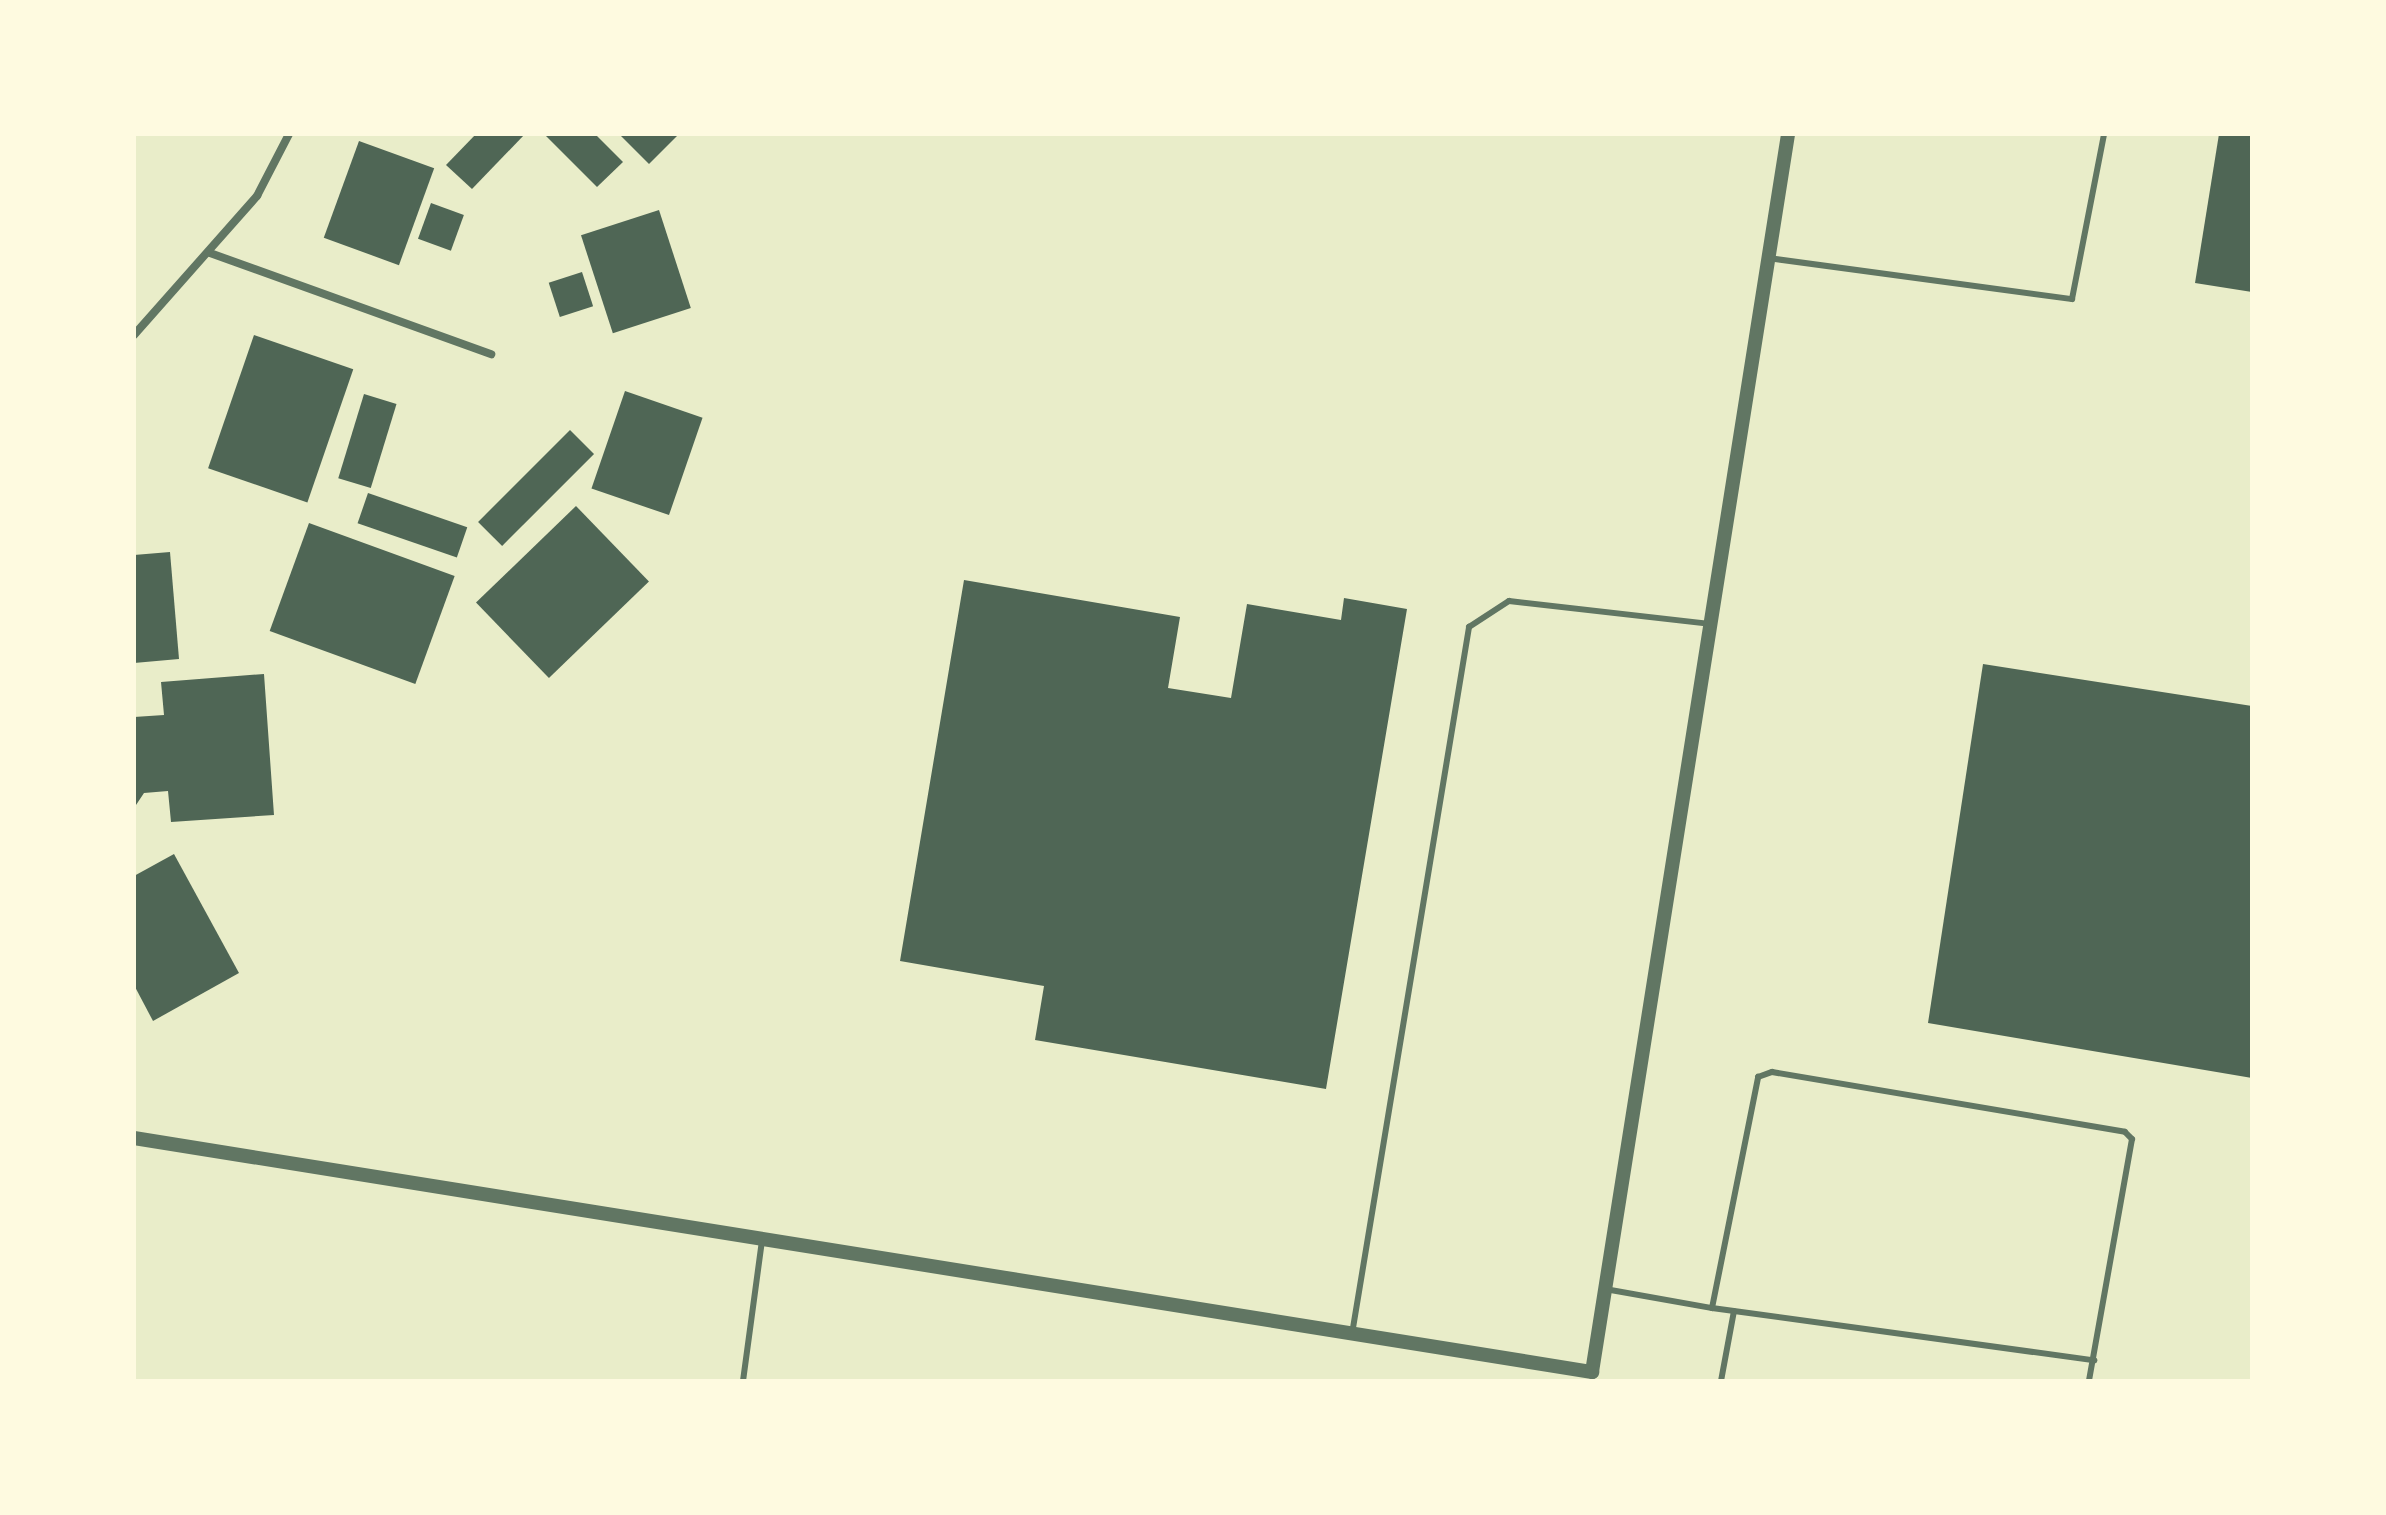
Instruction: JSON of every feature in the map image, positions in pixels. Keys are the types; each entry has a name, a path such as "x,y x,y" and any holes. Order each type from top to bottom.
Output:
{"street":[{"path":"134,335 210,253 257,196 289,134"},
{"path":"134,1138 1352,1334 1592,1377 1788,134"},
{"path":"210,253 491,354"}],"lane":[{"path":"1768,258 2072,299 2104,134"},
{"path":"1352,1334 1469,627 1509,601 1711,624"},
{"path":"1712,1308 1758,1077 1772,1072 2125,1132 2132,1139 2089,1381"},
{"path":"743,1381 762,1241"},
{"path":"1605,1289 1712,1308 2094,1360"},
{"path":"1721,1381 1734,1311"}],"building":[{"path":"476,134 525,134 472,189 446,165"},
{"path":"544,134 595,134 623,162 597,187"},
{"path":"619,134 679,134 649,164"},
{"path":"2219,134 2252,134 2252,292 2195,283"},
{"path":"359,141 434,168 399,265 324,238"},
{"path":"431,203 464,215 451,251 418,239"},
{"path":"659,210 691,308 613,333 581,235"},
{"path":"582,272 593,306 560,317 549,283"},
{"path":"254,335 353,369 307,503 208,468"},
{"path":"625,391 703,418 669,515 591,488"},
{"path":"364,394 397,404 371,488 338,478"},
{"path":"570,430 594,454 502,546 478,522"},
{"path":"368,493 467,527 457,557 358,523"},
{"path":"576,506 649,582 549,678 476,603"},
{"path":"309,523 455,576 415,684 270,631"},
{"path":"170,552 179,659 134,663 134,555"},
{"path":"964,580 1180,617 1168,688 1231,698 1247,604 1341,620 1344,598 1407,609 1326,1089 1035,1040 1044,986 900,961"},
{"path":"1983,664 2252,706 2252,1078 1928,1023"},
{"path":"264,674 274,815 171,822 168,791 144,793 134,808 134,717 164,715 161,682"},
{"path":"174,854 239,973 153,1021 134,985 134,876"}]}
